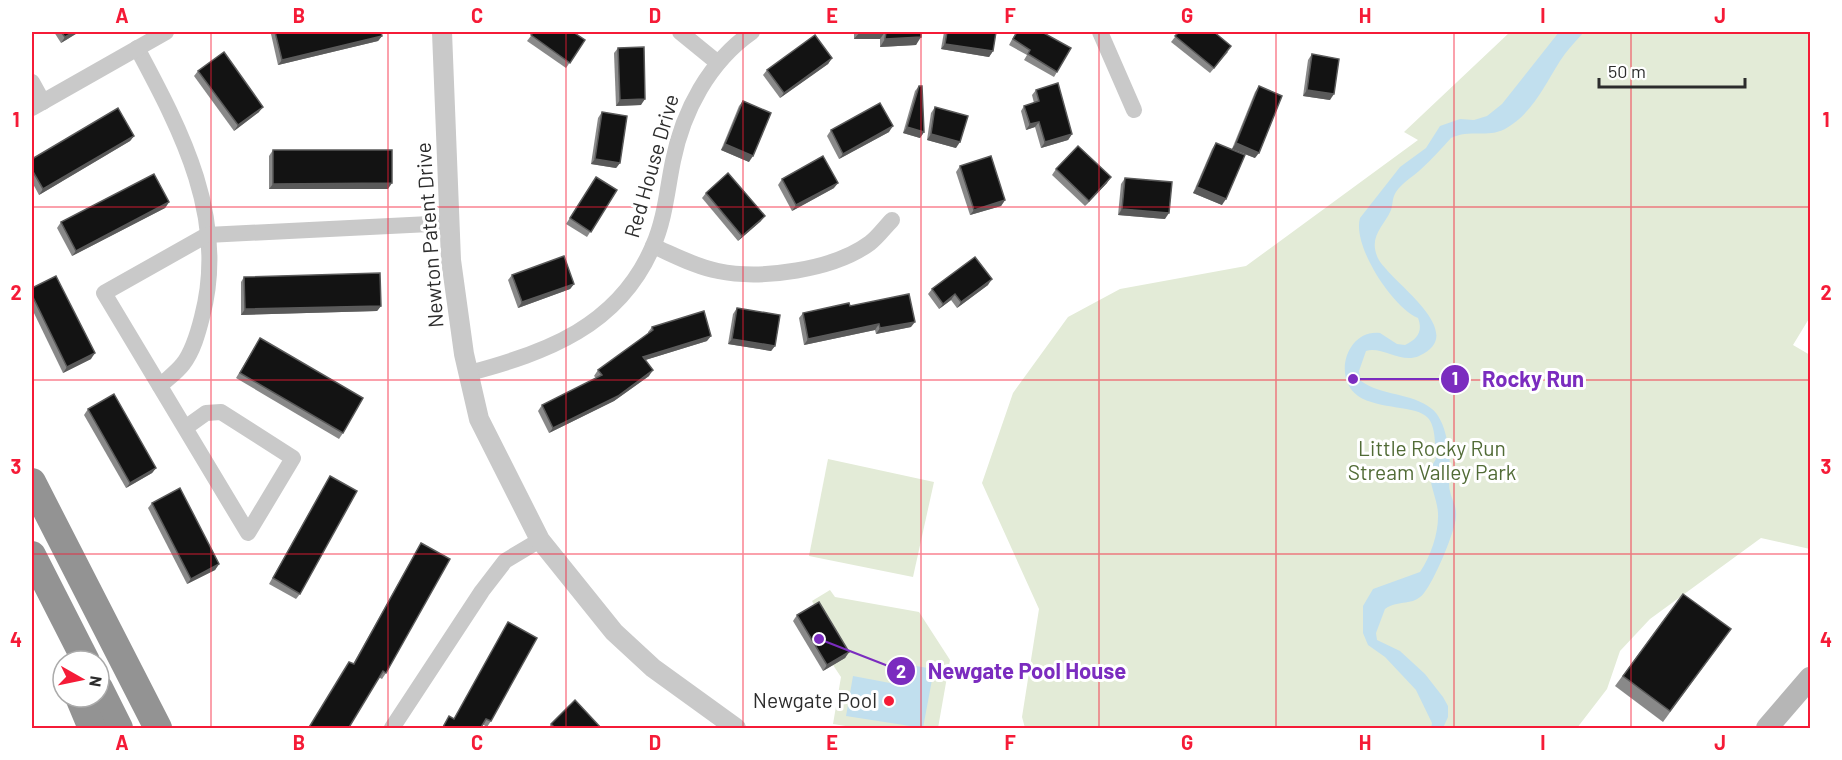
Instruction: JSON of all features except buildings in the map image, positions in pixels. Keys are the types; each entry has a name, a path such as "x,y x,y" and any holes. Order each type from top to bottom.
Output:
{"highway":[{"path":"32,482 158,729"},
{"path":"32,555 80,649"},
{"path":"32,593 58,649"},
{"path":"84,709 92,729"},
{"path":"109,709 119,729"}],"main road":[{"path":"1767,729 1810,678"}],"street":[{"path":"32,82 38,105 166,32"},
{"name":"Newton Patent Drive","path":"442,32 450,223 459,324 479,419 540,540 614,632 654,668 736,729"},
{"path":"680,32 718,63"},
{"name":"Red House Drive","path":"469,373 519,360 556,345 580,332 598,318 629,286 653,246 684,123 696,94 718,63 752,32"},
{"path":"1100,32 1134,110"},
{"path":"137,48 180,129 201,187 207,235 208,293 197,335 183,363 160,386"},
{"path":"653,246 718,271 773,274 848,256 871,243 892,220"},
{"path":"185,428 206,413 221,412 292,458 248,533 243,524 185,428 104,293 207,235 450,223"},
{"path":"392,729 482,591 505,561 540,540"}],"green space":[{"name":"Little Rocky Run Stream Valley Park","path":"1510,32 1810,32 1810,317 1793,345 1810,355 1810,549 1761,538 1650,619 1620,651 1607,689 1577,728 1025,728 1022,717 1039,609 982,483 1013,393 1068,317 1120,289 1246,266 1418,140 1404,132"},
{"path":"828,459 934,482 913,577 809,556"},
{"path":"830,590 835,597 919,612 950,660 938,728 858,728 833,724 841,677 833,665 845,657 812,601"}],"water":[{"path":"1559,32 1584,32 1563,57 1523,115 1515,123 1499,132 1465,134 1451,138 1396,192 1391,210 1376,237 1375,249 1383,266 1421,306 1432,320 1436,333 1433,346 1412,358 1372,350 1366,351 1359,371 1361,381 1369,386 1415,400 1432,409 1441,421 1448,445 1449,489 1456,513 1448,544 1424,593 1411,602 1395,604 1385,609 1376,633 1377,640 1400,651 1425,674 1443,697 1448,706 1448,717 1443,728 1431,728 1432,723 1416,690 1385,657 1368,645 1363,633 1363,606 1373,589 1420,572 1424,566 1436,536 1438,513 1431,479 1432,466 1436,459 1435,437 1431,422 1423,414 1415,411 1376,404 1358,396 1350,388 1346,378 1347,356 1359,338 1380,333 1397,344 1405,345 1413,340 1420,331 1418,318 1397,302 1368,259 1359,230 1360,218 1400,167 1426,148 1440,126 1460,119 1474,120 1487,116 1502,104"},
{"name":"Newgate Pool","path":"910,665 934,669 923,728 846,716 853,676 906,686"}],"place":[{"name":"Rocky Run","path":"1353,379"},
{"name":"Newgate Pool House","path":"819,639"},
{"name":"Newgate Pool","path":"889,701"}]}
